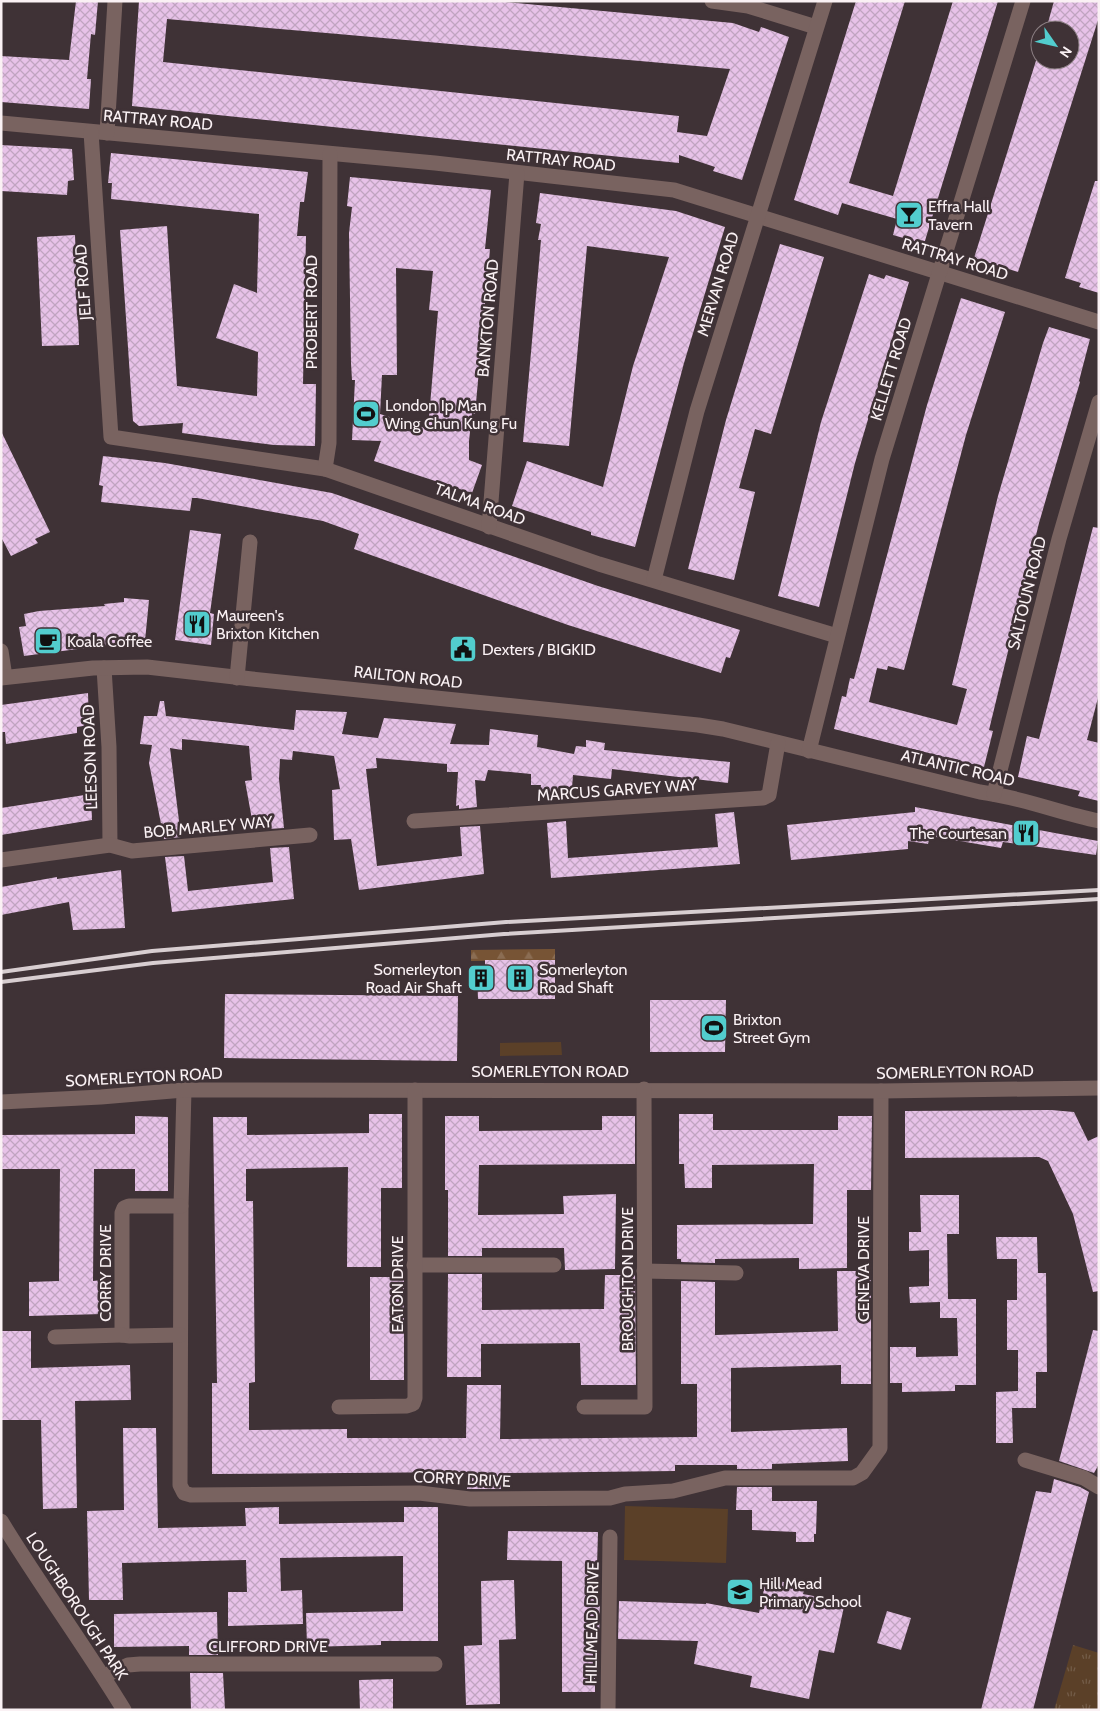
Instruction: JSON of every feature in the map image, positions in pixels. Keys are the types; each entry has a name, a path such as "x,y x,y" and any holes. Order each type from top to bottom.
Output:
{"street":[{"path":"107,133 115,1"},
{"path":"712,1 748,6 816,27"},
{"name":"MERVAN ROAD","path":"654,580 697,412 825,1"},
{"name":"KELLETT ROAD","path":"809,750 882,459 1023,1"},
{"name":"RATTRAY ROAD","path":"1,123 330,154 674,190 1099,322"},
{"name":"JELF ROAD","path":"91,132 110,430"},
{"name":"PROBERT ROAD","path":"325,469 329,443 330,154"},
{"name":"BANKTON ROAD","path":"490,527 517,173"},
{"name":"SALTOUN ROAD","path":"994,794 1062,530 1099,402"},
{"name":"TALMA ROAD","path":"110,430 111,437 325,469 600,564 837,636"},
{"path":"237,678 250,542"},
{"path":"1,651 3,677"},
{"name":"RAILTON ROAD","path":"3,677 147,666 237,678 688,724 723,729 809,750"},
{"name":"LEESON ROAD","path":"104,668 109,748 110,845"},
{"name":"MARCUS GARVEY WAY","path":"414,821 763,798 769,794 778,743"},
{"name":"ATLANTIC ROAD","path":"809,750 1099,821"},
{"name":"BOB MARLEY WAY","path":"110,845 132,851 310,835"},
{"path":"1,860 110,845"},
{"name":"SOMERLEYTON ROAD","path":"1,1102 101,1097 184,1090 644,1089 881,1091 1099,1088"},
{"name":"BROUGHTON DRIVE","path":"584,1407 645,1407 644,1089"},
{"name":"CORRY DRIVE","path":"184,1090 180,1335 180,1485 184,1493 192,1495 419,1493 470,1499 610,1498 625,1494 673,1491 725,1478 853,1478 862,1473 880,1448"},
{"name":"EATON DRIVE","path":"339,1407 407,1406 413,1404 416,1398 414,1265 415,1090"},
{"name":"GENEVA DRIVE","path":"880,1448 881,1091"},
{"name":"CORRY DRIVE","path":"122,1335 122,1213 124,1208 129,1206 181,1206"},
{"path":"414,1265 554,1265"},
{"path":"644,1272 736,1273"},
{"name":"CORRY DRIVE","path":"54,1337 180,1335"},
{"path":"1025,1460 1084,1478 1099,1487"},
{"name":"LOUGHBOROUGH PARK","path":"1,1521 54,1605 104,1676 124,1710"},
{"name":"HILLMEAD DRIVE","path":"608,1710 610,1537"},
{"name":"CLIFFORD DRIVE","path":"104,1676 128,1665 140,1664 434,1664"}],"green space":[{"path":"555,949 555,960 471,961 471,950"},
{"path":"561,1042 562,1055 500,1056 500,1043"},
{"path":"625,1506 728,1509 726,1563 624,1560"},
{"path":"1073,1645 1099,1653 1099,1710 1054,1710"}],"building":[{"path":"76,1 98,1 95,35 91,34 87,79 91,79 89,109 1,102 1,56 69,60"},
{"path":"139,1 495,1 733,23 759,32 761,27 789,37 742,180 713,171 715,167 679,155 679,163 132,106","holes":["167,19 730,69 707,136 677,132 679,116 163,62"]},
{"path":"856,1 905,1 849,183 893,196 953,1 998,1 924,244 893,235 897,219 842,203 838,215 794,200"},
{"path":"1054,1 1099,1 1099,17 1018,272 974,258 1033,70 1080,70 1080,20 1049,20"},
{"path":"1,145 72,149 74,180 68,181 67,195 1,191"},
{"path":"111,153 308,172 304,202 300,202 297,236 306,236 303,384 316,384 315,446 274,445 182,433 183,423 139,426 133,421 120,230 167,226 177,386 257,396 258,352 216,338 234,284 257,293 259,214 111,199 112,183 108,183"},
{"path":"350,177 491,190 485,249 490,249 475,414 472,413 469,441 469,460 482,465 472,493 374,461 381,441 352,440 355,380 352,380 351,363 349,233 352,207 347,206","holes":["396,268 433,271 429,310 438,311 428,429 409,423 396,423 396,419 380,414 382,375 397,375"]},
{"path":"1095,181 1099,181 1099,293 1079,287 1081,283 1065,278"},
{"path":"540,193 676,211 725,227 684,363 635,547 591,535 591,532 512,506 527,461 603,487 633,366 669,257 587,246 569,446 523,442 541,240 538,240 541,224 536,223"},
{"path":"75,235 79,345 42,346 37,237"},
{"path":"780,244 824,257 771,434 755,429 739,488 755,492 734,580 688,569 726,420"},
{"path":"869,274 884,279 886,275 909,282 855,463 819,607 778,596 821,422"},
{"path":"961,298 1005,312 966,435 904,670 888,666 887,670 877,668 869,702 957,725 967,689 952,685 998,496 1043,343 1049,327 1090,339 1080,382 1039,523 989,730 993,731 984,767 834,729 842,696 846,697 850,678 854,679 927,405"},
{"path":"1,431 50,532 35,539 38,543 11,556 1,537"},
{"path":"103,456 165,463 332,493 598,586 740,630 730,658 726,657 721,673 568,625 354,549 359,534 323,521 197,498 192,498 190,511 101,502 103,486 99,485"},
{"path":"1093,527 1099,528 1099,694 1087,740 1099,743 1099,801 1078,796 1080,791 1018,777 1027,736 1039,739"},
{"path":"190,530 221,534 210,613 214,614 211,645 175,640"},
{"path":"124,598 149,600 145,641 117,638 116,644 24,656 19,627 26,626 24,614 39,611 105,606 104,604 124,602"},
{"path":"88,693 89,725 77,727 77,733 6,744 5,732 1,732 1,705"},
{"path":"160,701 164,701 166,716 294,730 296,710 347,712 342,734 378,738 384,718 456,724 450,744 489,745 490,729 538,735 537,747 574,754 576,746 586,747 586,740 605,743 604,750 730,762 728,783 612,769 611,779 573,775 572,788 560,788 560,793 540,792 541,785 531,785 531,774 488,770 485,781 475,780 477,807 459,809 459,805 456,806 458,772 447,772 447,764 376,758 377,768 366,769 377,866 462,856 460,827 480,826 484,874 359,890 351,839 334,840 332,790 340,789 334,756 293,751 292,760 280,759 279,779 284,828 268,829 267,823 253,825 245,781 252,780 249,746 182,739 182,750 170,748 181,837 164,839 149,763 152,745 140,744 144,716 157,716"},
{"path":"91,794 92,820 1,835 1,808"},
{"path":"915,807 1098,841 1096,855 1003,842 1001,848 930,836 928,844 908,841 908,849 791,860 787,825 915,812"},
{"path":"734,812 740,864 551,878 547,823 566,821 568,858 718,847 715,814"},
{"path":"289,847 294,899 172,912 165,857 184,856 188,891 273,882 270,848"},
{"path":"121,870 125,928 73,930 69,902 1,915 1,887 57,877 57,879"},
{"name":"Somerleyton Road Shaft","path":"485,960 555,960 555,999 478,999 477,973 485,973"},
{"path":"225,994 458,996 457,1061 224,1058"},
{"path":"650,1000 726,1000 725,1052 650,1052"},
{"path":"1051,1110 1074,1112 1088,1141 1099,1136 1099,1291 1093,1292 1073,1214 1048,1161 1039,1157 905,1158 905,1111"},
{"path":"369,1114 402,1114 402,1188 381,1188 381,1267 347,1267 348,1167 246,1169 246,1201 253,1201 255,1382 249,1383 249,1430 347,1429 347,1438 466,1438 467,1385 501,1385 500,1439 697,1437 697,1384 681,1384 681,1281 715,1282 715,1335 838,1331 837,1271 871,1271 871,1384 841,1384 841,1365 731,1368 731,1432 847,1428 848,1461 772,1464 772,1469 737,1469 737,1465 675,1465 675,1471 502,1473 501,1489 467,1489 467,1472 212,1474 212,1383 217,1383 213,1117 247,1117 247,1135 369,1133"},
{"path":"679,1114 713,1114 713,1130 838,1130 838,1116 872,1116 871,1190 847,1190 847,1268 799,1269 799,1258 715,1259 715,1263 681,1262 681,1259 677,1259 677,1225 813,1224 814,1164 712,1165 712,1188 685,1188 684,1164 679,1164"},
{"path":"135,1116 168,1117 168,1191 135,1191 135,1169 94,1169 93,1281 103,1280 103,1314 29,1316 29,1282 59,1281 60,1169 1,1169 1,1135 135,1134"},
{"path":"445,1116 479,1116 479,1131 602,1130 602,1116 635,1116 635,1164 479,1165 478,1215 564,1214 563,1196 616,1194 615,1269 565,1270 564,1248 482,1248 482,1256 448,1256 448,1190 445,1190"},
{"path":"920,1195 959,1195 959,1234 947,1234 948,1299 976,1299 976,1385 955,1385 955,1391 902,1392 902,1383 890,1383 890,1347 916,1347 916,1357 958,1356 957,1318 940,1318 940,1302 910,1303 909,1287 929,1286 929,1250 909,1251 909,1232 921,1232"},
{"path":"996,1237 1037,1237 1038,1273 1046,1273 1047,1372 1036,1372 1036,1408 1012,1408 1013,1443 996,1443 996,1392 1018,1391 1018,1350 1007,1350 1007,1300 1017,1300 1017,1259 997,1259"},
{"path":"448,1274 482,1274 482,1310 604,1309 605,1275 635,1275 636,1385 581,1385 580,1343 481,1344 481,1377 447,1377"},
{"path":"370,1277 404,1277 404,1380 370,1380"},
{"path":"1093,1330 1099,1331 1099,1464 1094,1473 1059,1461"},
{"path":"1,1331 31,1331 31,1368 130,1365 131,1400 75,1401 77,1508 43,1509 41,1420 1,1420"},
{"path":"123,1428 156,1428 158,1528 246,1526 245,1508 279,1507 279,1524 404,1522 404,1507 438,1507 438,1641 381,1641 381,1645 307,1647 306,1613 403,1611 403,1556 280,1558 281,1591 302,1590 303,1624 228,1626 228,1592 247,1592 246,1560 122,1563 123,1600 89,1600 87,1511 124,1510"},
{"path":"1054,1479 1080,1487 1089,1492 1033,1710 981,1710 1036,1491 1051,1493"},
{"path":"737,1487 772,1487 772,1501 817,1501 814,1542 796,1542 796,1532 752,1530 752,1510 736,1510"},
{"path":"508,1531 598,1532 596,1600 600,1601 599,1638 595,1638 595,1692 562,1692 562,1561 507,1560"},
{"path":"514,1580 516,1639 499,1640 500,1704 466,1705 464,1646 482,1645 481,1581"},
{"path":"778,1581 805,1586 803,1594 845,1602 834,1653 819,1650 809,1699 750,1687 752,1676 694,1664 698,1641 618,1639 619,1601 706,1603 759,1613 765,1584 777,1587"},
{"path":"887,1611 911,1618 901,1650 877,1643"},
{"path":"217,1612 218,1655 189,1655 189,1646 114,1647 114,1614"},
{"path":"190,1673 223,1673 225,1710 191,1710"},
{"path":"393,1679 393,1710 360,1710 359,1680"}],"railway":[{"path":"1,972 152,951 506,922 1099,890"},
{"path":"1,982 153,963 504,934 1099,899"}],"place":[{"name":"Effra Hall Tavern","path":"909,215"},
{"name":"London Ip Man Wing Chun Kung Fu","path":"366,414"},
{"name":"Maureen's Brixton Kitchen","path":"197,624"},
{"name":"Koala Coffee","path":"48,641"},
{"name":"Dexters / BIGKID","path":"463,649"},
{"name":"The Courtesan","path":"1026,833"},
{"name":"Somerleyton Road Air Shaft","path":"481,978"},
{"name":"Somerleyton Road Shaft","path":"520,978"},
{"name":"Brixton Street Gym","path":"714,1028"},
{"name":"Hill Mead Primary School","path":"740,1592"}]}
